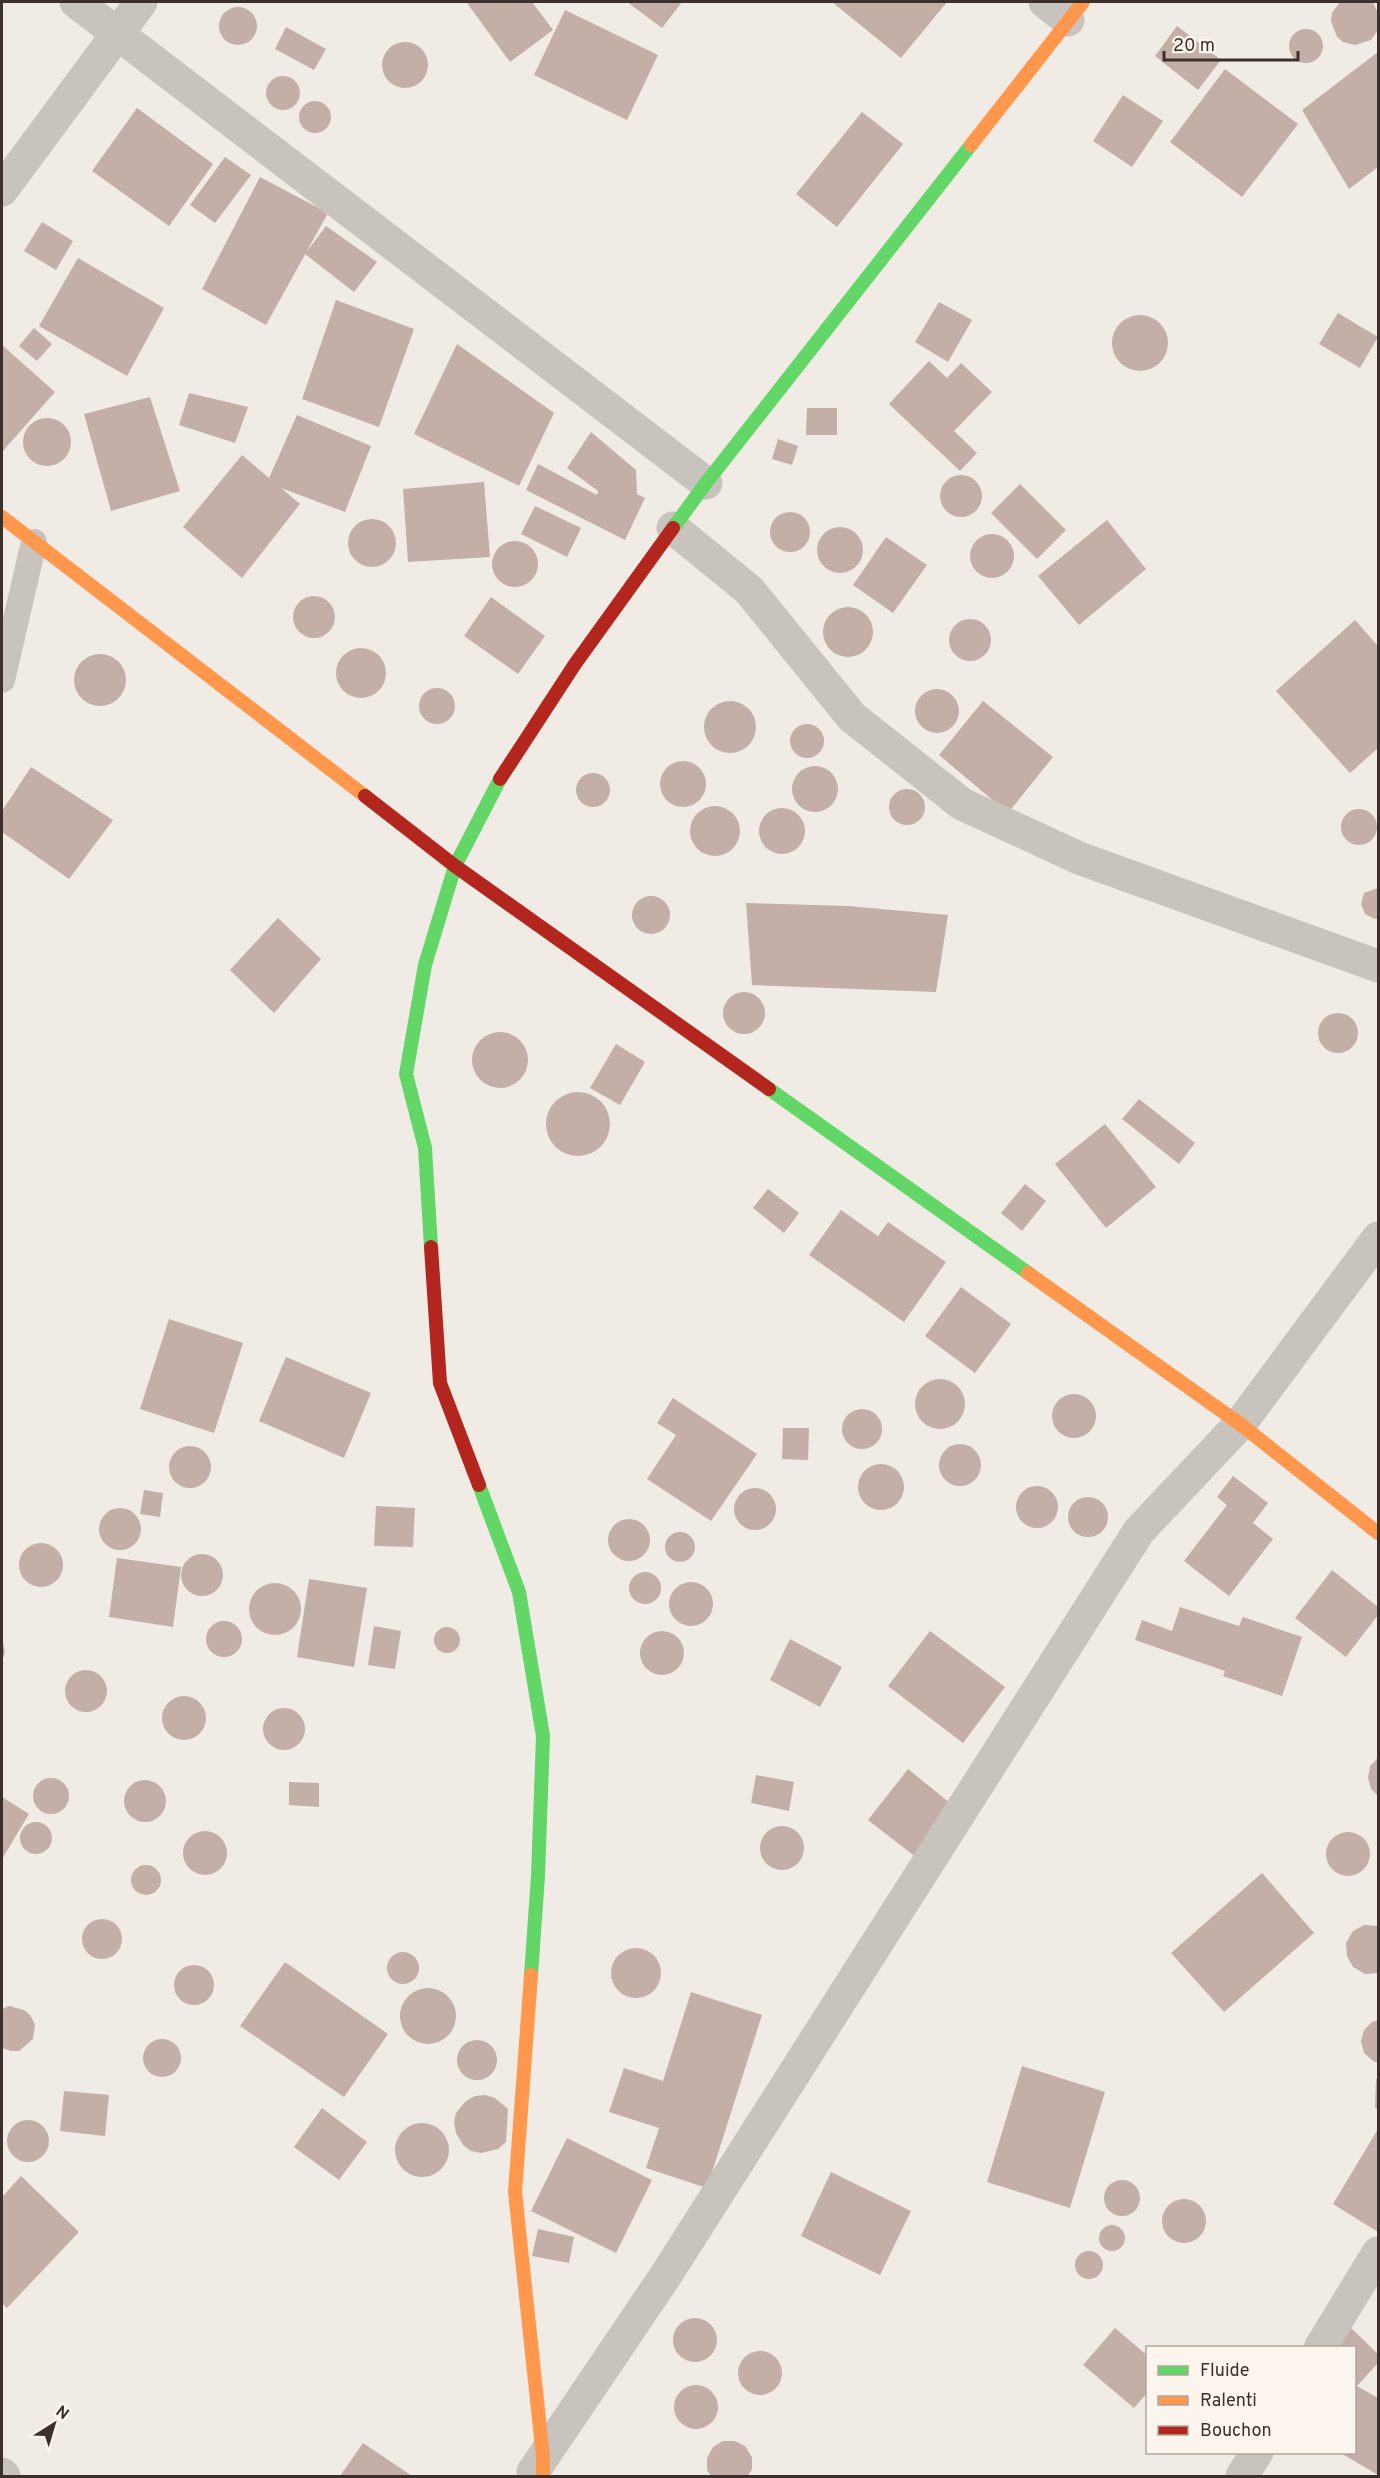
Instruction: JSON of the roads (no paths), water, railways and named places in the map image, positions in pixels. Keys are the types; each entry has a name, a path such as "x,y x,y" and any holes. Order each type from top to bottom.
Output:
{"street":[{"path":"76,2 706,483"},
{"path":"2,190 141,2"},
{"path":"538,2470 516,2192 538,1876 543,1736 519,1592 440,1383 426,1148 406,1074 424,965 455,866 500,780 575,664 706,483 1065,8"},
{"path":"2,517 455,866 1240,1424 1378,1533"},
{"path":"673,528 749,590 852,717 962,804 1078,858 1378,966"},
{"path":"538,2470 666,2275 1139,1531 1240,1424 1378,1238"},
{"path":"1321,2346 1373,2276"},
{"path":"1242,2476 1256,2454"}],"lane":[{"path":"2,680 34,542"}]}
